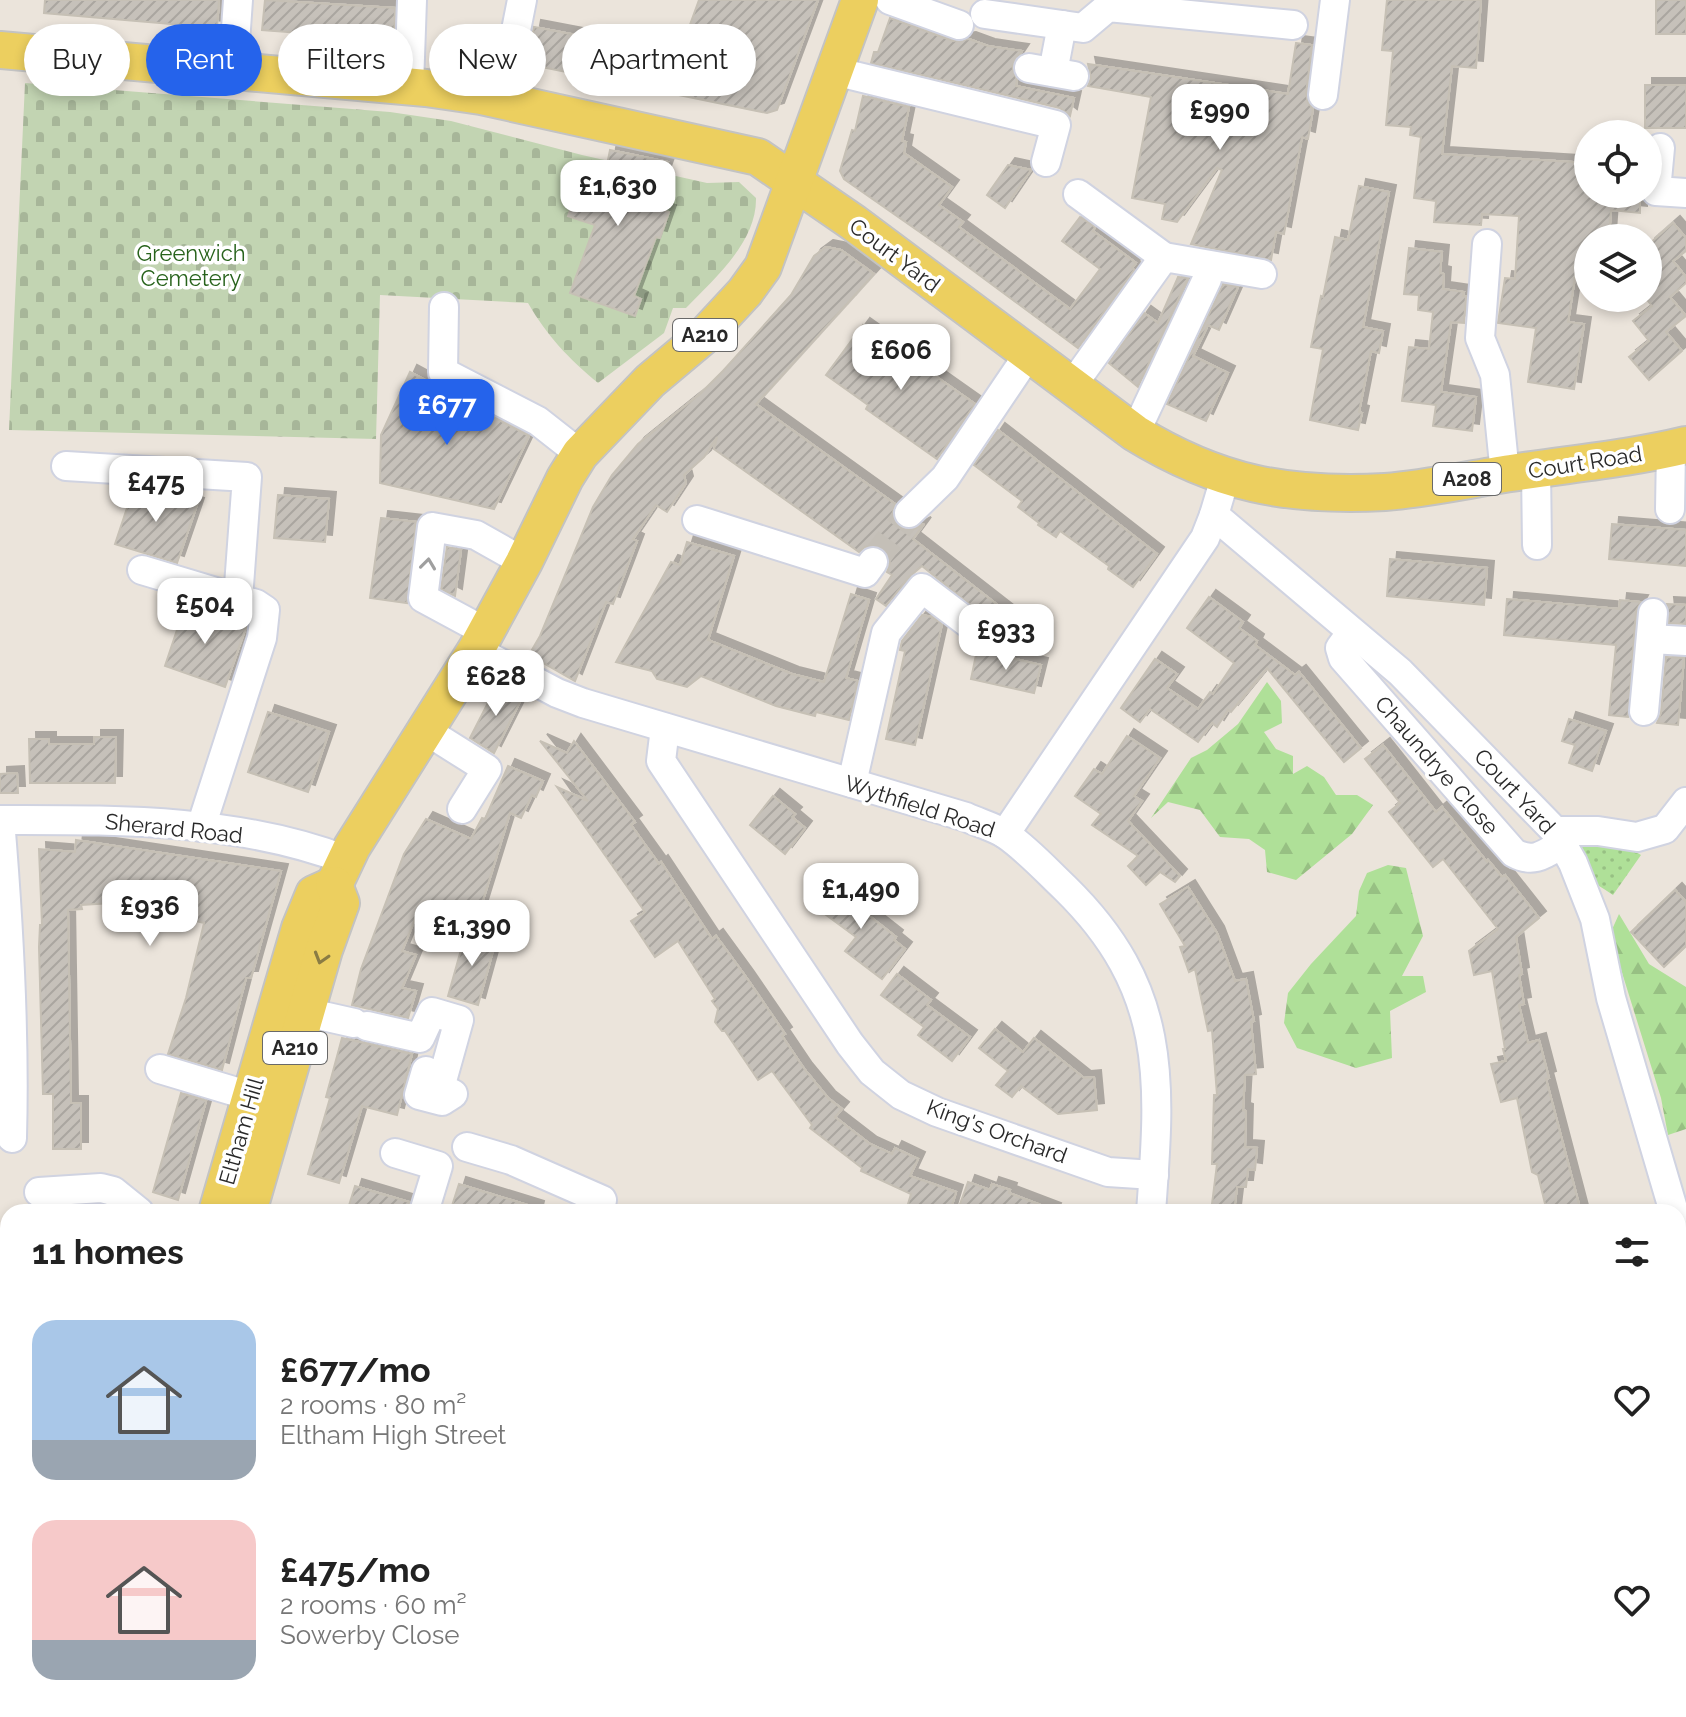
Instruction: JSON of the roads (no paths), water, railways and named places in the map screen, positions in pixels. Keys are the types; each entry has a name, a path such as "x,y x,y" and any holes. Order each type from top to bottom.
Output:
{"main road":[{"name":"A210","path":"340,872 481,641 580,454 650,381 706,334 745,292 763,267 860,0"},
{"name":"A208","path":"0,50 146,63"},
{"name":"A208","path":"413,87 502,101 758,157 795,183"},
{"name":"Court Yard","path":"795,183 865,231 1135,433 1171,455 1236,480"},
{"name":"Court Road","path":"1236,480 1297,490 1386,492 1679,447"},
{"name":"Eltham Hill","path":"250,1204 305,1012 341,903 340,872"},
{"name":"Eltham Hill","path":"219,1204 288,965 309,905 314,894 340,872"}],"street":[{"path":"236,24 238,0"},
{"path":"411,24 412,0"},
{"path":"502,101 522,0"},
{"path":"890,0 972,20 1083,28 1108,7 1277,16"},
{"path":"1323,95 1335,0"},
{"path":"1052,72 1062,25"},
{"path":"834,71 1056,125 1046,162"},
{"path":"1662,191 1686,193"},
{"path":"1078,194 1164,257 1262,274"},
{"path":"1487,244 1480,338 1495,375 1537,545"},
{"path":"1071,387 1164,257"},
{"path":"1135,433 1207,279"},
{"path":"444,307 443,372 538,421 580,454"},
{"path":"909,513 945,478 1028,355"},
{"path":"1670,509 1679,447"},
{"path":"66,466 247,477 238,599"},
{"path":"1214,515 1236,480"},
{"name":"Wythfield Road","path":"524,562 476,535 432,527 423,598 557,693 966,817 1005,834 1205,538 1214,515"},
{"name":"Court Yard","path":"1214,515 1400,672 1559,837 1595,919 1611,998 1673,1204"},
{"path":"697,520 865,573 873,562"},
{"path":"142,570 256,604 265,610 262,638 201,827"},
{"path":"852,783 886,633 922,588 972,626"},
{"path":"1644,711 1652,626 1686,641"},
{"name":"Chaundrye Close","path":"1351,633 1340,648 1343,658 1514,853 1525,859 1537,859 1559,837"},
{"name":"King's Orchard","path":"665,728 661,761 850,1044 872,1072 901,1095 937,1112 1108,1172 1154,1175"},
{"path":"425,730 487,769 462,809"},
{"path":"1559,837 1598,831 1637,837 1665,829 1686,802"},
{"path":"0,820 14,1042 12,1138"},
{"name":"Sherard Road","path":"0,820 130,820 201,827 286,841 340,872"},
{"path":"1005,834 1083,906 1113,945 1136,987 1149,1026 1156,1068 1158,1110 1152,1204"},
{"path":"305,1012 420,1038 432,1012 459,1020 440,1088 453,1094 442,1101 419,1095 426,1071"},
{"path":"160,1069 250,1096"},
{"path":"467,1147 511,1160 571,1200 602,1200"},
{"path":"395,1153 438,1166 426,1204"},
{"path":"39,1192 101,1188 113,1191 129,1204"}],"tunnel":[{"path":"873,562 909,513"}],"park label":[{"name":"Greenwich Cemetery","path":"191,266"}]}
